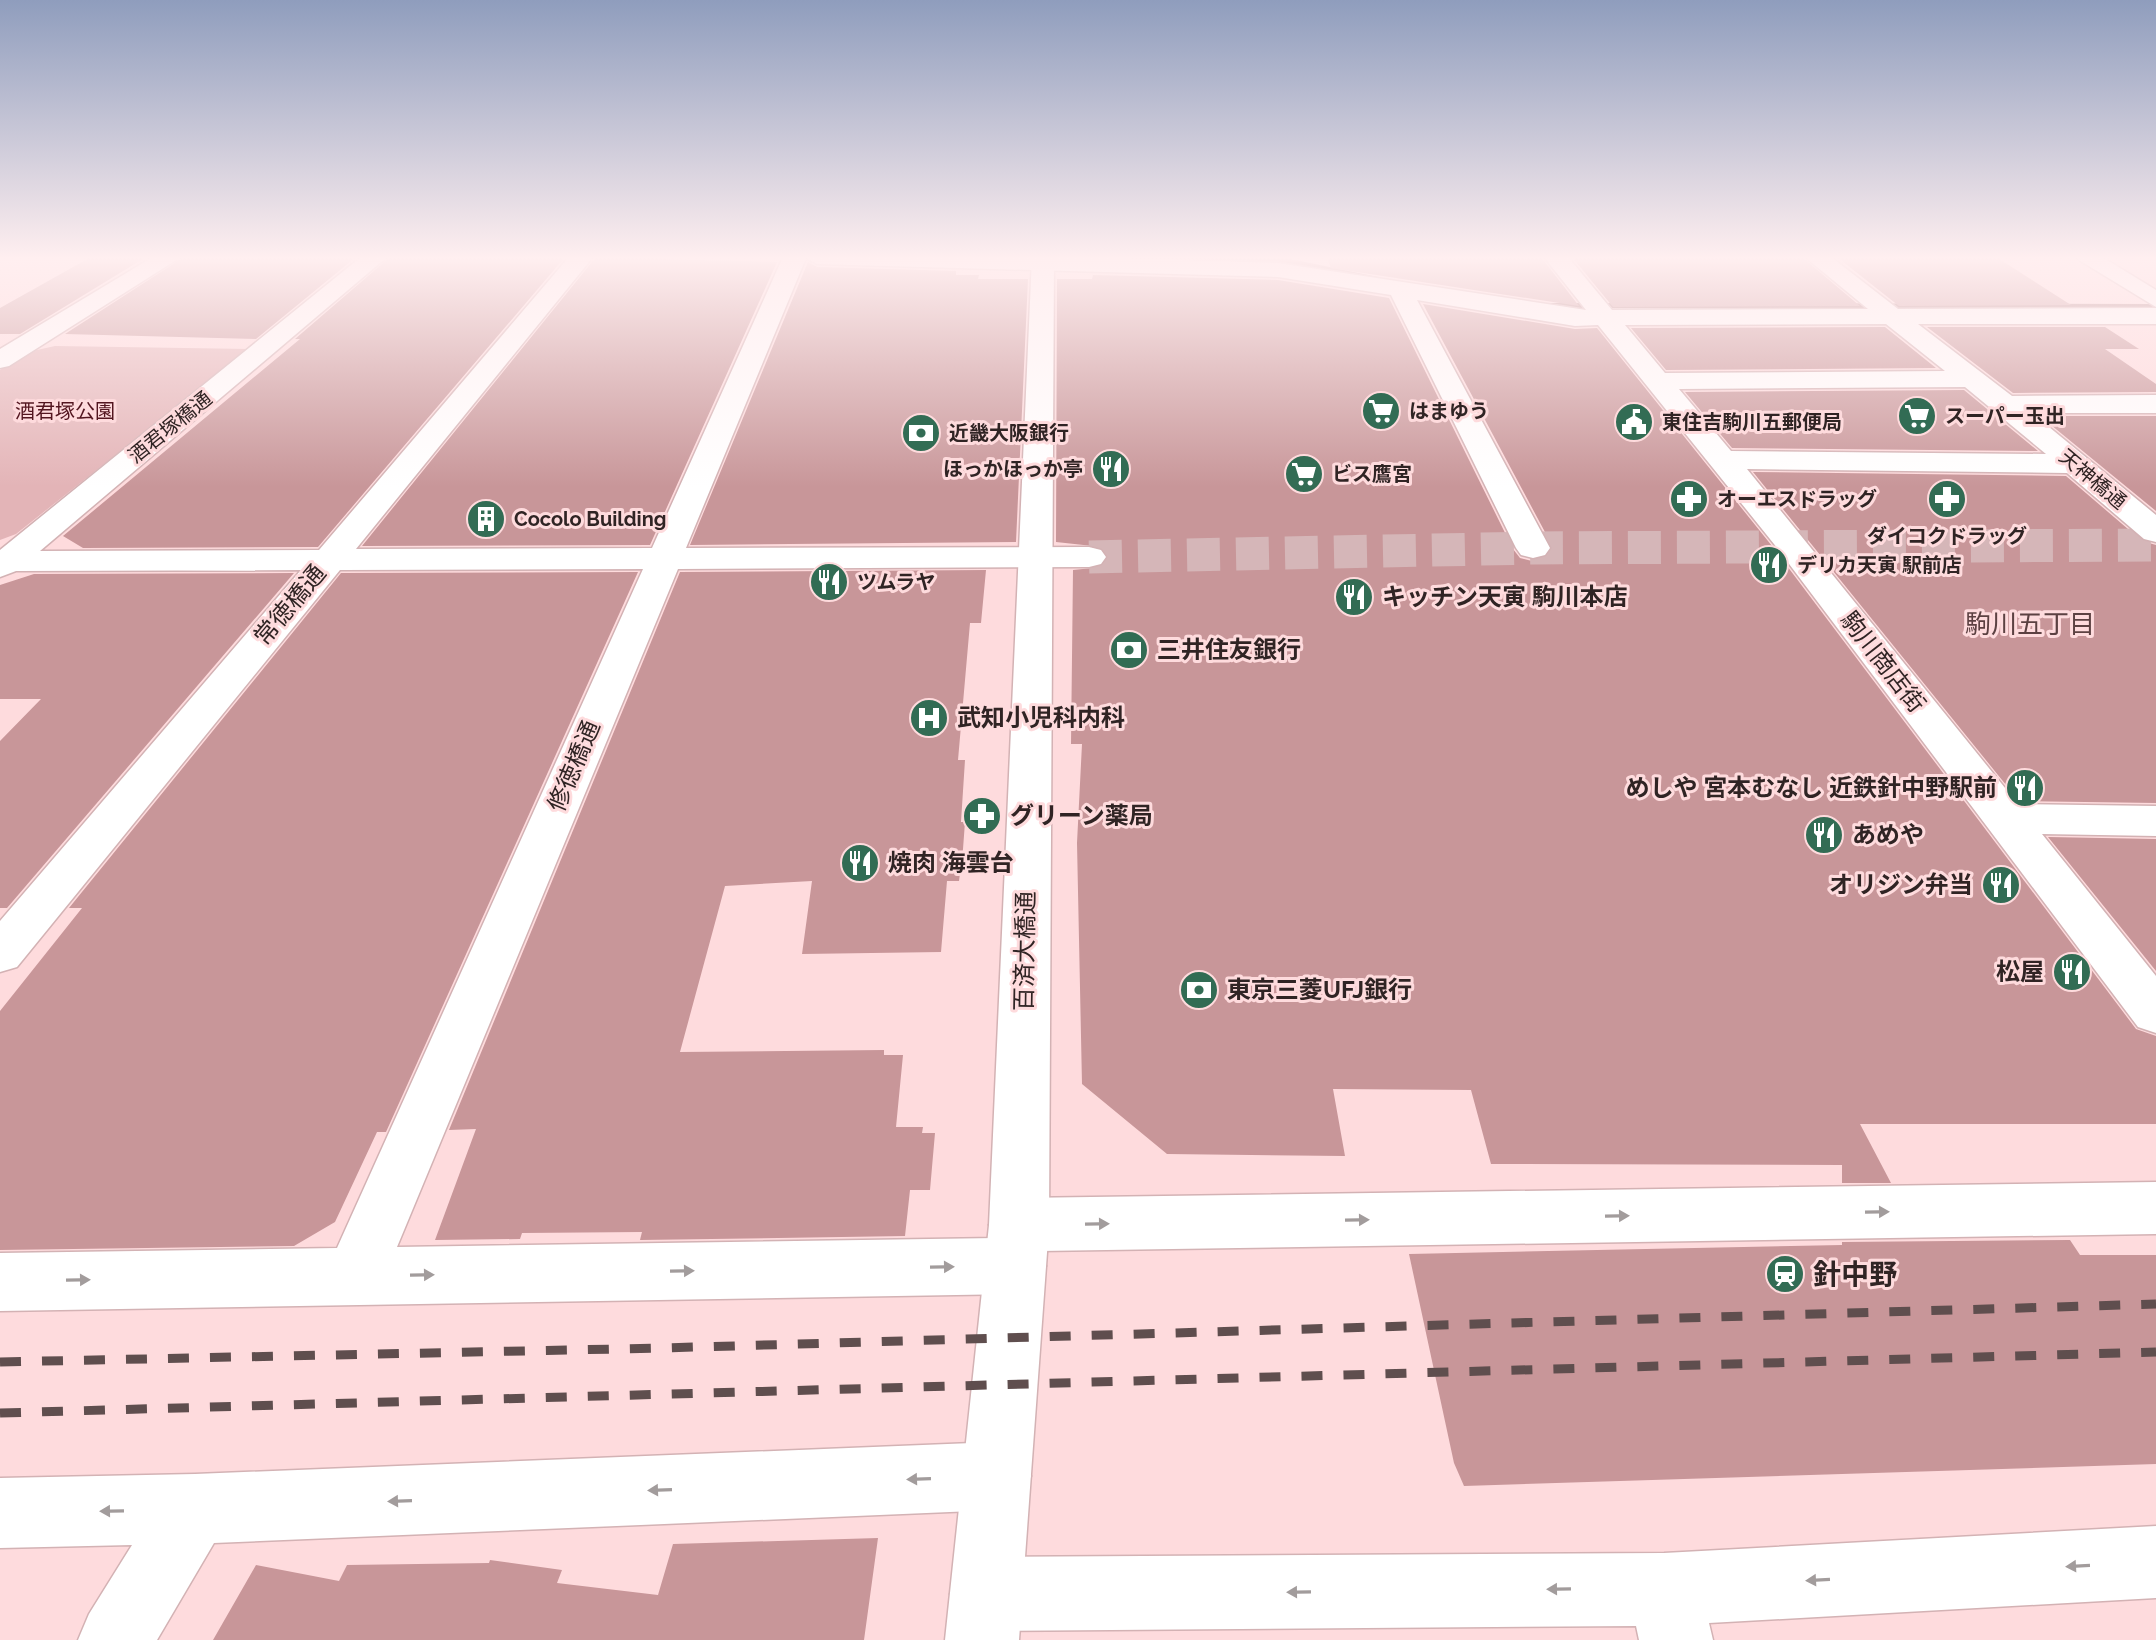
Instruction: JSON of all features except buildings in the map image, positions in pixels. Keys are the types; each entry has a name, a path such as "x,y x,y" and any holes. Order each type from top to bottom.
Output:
{"street":[{"path":"0,360 44,334"},
{"name":"酒君塚橋通","path":"2,563 282,334"},
{"name":"常徳橋通","path":"0,954 518,334"},
{"name":"修徳橋通","path":"355,1276 761,334"},
{"name":"百済大橋通","path":"985,1617 1018,1246 1041,334"},
{"path":"1422,334 1533,548"},
{"name":"駒川商店街","path":"1618,334 1723,460 2156,1013"},
{"name":"天神橋通","path":"1914,334 2005,405 2151,528"},
{"path":"1658,381 1972,379"},
{"path":"2005,405 2156,404"},
{"path":"1723,460 2074,464"},
{"path":"2,563 1089,557"},
{"path":"2004,819 2156,821"},
{"path":"0,1282 355,1276 1018,1246 2156,1208"},
{"path":"0,1513 195,1509 997,1476"},
{"path":"115,1640 195,1509"},
{"path":"985,1617 1670,1614 2156,1562"}],"green space":[{"name":"酒君塚公園","path":"55,346 249,349 16,534 0,540 0,370 28,352"}],"tunnel":[{"path":"1089,557 1533,548 2156,545"}],"railway":[{"path":"0,1362 663,1348 2156,1304"},
{"path":"0,1413 2156,1352"}],"place":[{"name":"はまゆう","path":"1381,411"},
{"name":"スーパー玉出","path":"1917,416"},
{"name":"東住吉駒川五郵便局","path":"1634,422"},
{"name":"近畿大阪銀行","path":"921,433"},
{"name":"ほっかほっか亭","path":"1111,469"},
{"name":"ビス鷹宮","path":"1304,474"},
{"name":"オーエスドラッグ","path":"1689,499"},
{"name":"ダイコクドラッグ","path":"1947,499"},
{"name":"Cocolo Building","path":"486,519"},
{"name":"デリカ天寅 駅前店","path":"1769,565"},
{"name":"ツムラヤ","path":"829,582"},
{"name":"キッチン天寅 駒川本店","path":"1354,597"},
{"name":"三井住友銀行","path":"1129,650"},
{"name":"武知小児科内科","path":"929,718"},
{"name":"めしや 宮本むなし 近鉄針中野駅前","path":"2025,788"},
{"name":"グリーン薬局","path":"982,816"},
{"name":"あめや","path":"1824,835"},
{"name":"焼肉 海雲台","path":"860,863"},
{"name":"オリジン弁当","path":"2001,885"},
{"name":"松屋","path":"2072,972"},
{"name":"東京三菱UFJ銀行","path":"1199,990"},
{"name":"針中野","path":"1785,1274"}],"district":[{"name":"駒川五丁目","path":"2030,624"}]}
